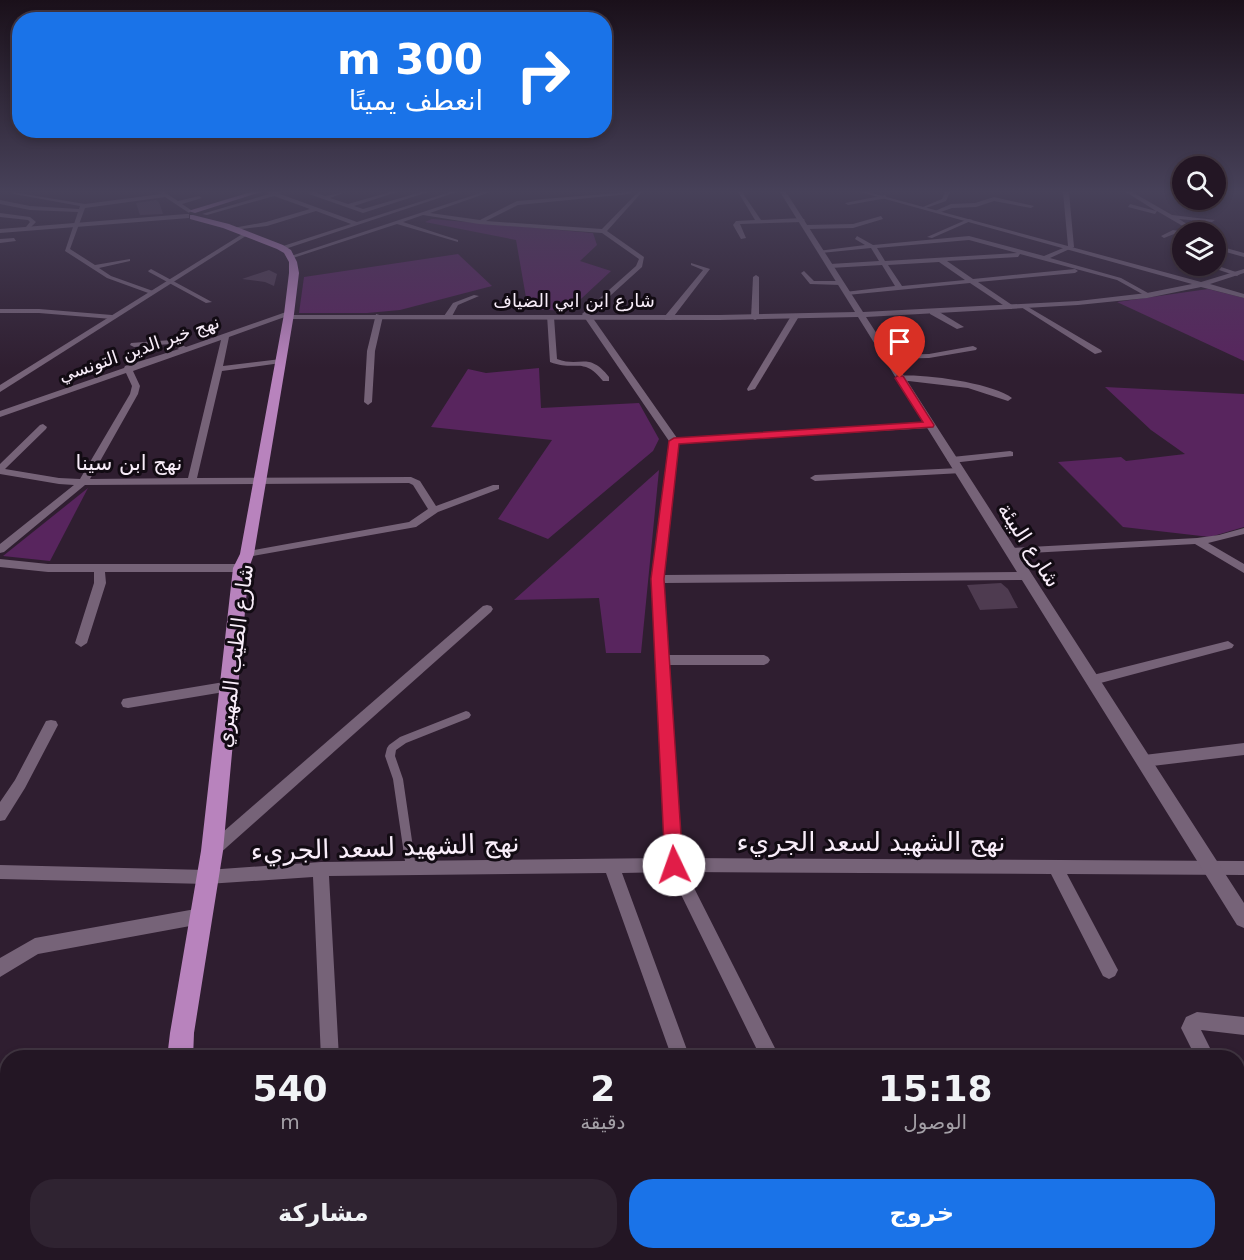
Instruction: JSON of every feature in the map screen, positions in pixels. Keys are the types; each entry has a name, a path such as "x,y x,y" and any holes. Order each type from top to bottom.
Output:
{"main road":[{"name":"شارع الطيب المهيري","path":"181,1050 212,850 244,561 281,362 294,273 287,252"}],"street":[{"path":"68,251 109,277 151,292"},
{"path":"0,389 170,280 208,251"},
{"path":"287,252 292,251"},
{"path":"633,251 639,254 641,262 588,312 587,317 674,441 657,579 674,865 767,1050"},
{"name":"شارع البيئة","path":"821,251 929,425 1244,919"},
{"path":"875,251 900,288"},
{"path":"1015,251 1119,279 1146,294"},
{"path":"1043,259 1062,251"},
{"path":"1085,251 1244,296"},
{"path":"1229,251 1244,255"},
{"path":"830,266 1026,254"},
{"path":"940,259 1009,307"},
{"path":"94,267 128,260"},
{"path":"668,318 707,269 693,264"},
{"path":"804,273 812,283 844,288 900,288 1085,271"},
{"path":"151,272 208,302"},
{"name":"شارع ابن ابي الضياف","path":"288,315 668,318 861,316 1023,306 1146,294 1204,284 1240,273"},
{"path":"755,318 756,278"},
{"path":"448,316 455,304 476,296"},
{"path":"1023,306 1098,352"},
{"path":"0,311 39,311 112,317"},
{"path":"933,312 960,327"},
{"name":"نهج خير الدين التونسي","path":"0,414 288,315"},
{"path":"368,402 371,351 379,316"},
{"path":"550,317 553,360 561,363 591,363 598,367 606,379"},
{"path":"751,389 794,318"},
{"path":"192,480 226,335"},
{"path":"134,345 171,342 184,349"},
{"path":"886,357 930,356 974,348"},
{"path":"219,369 281,362"},
{"path":"0,550 83,482 134,394 136,386 129,368"},
{"path":"900,378 962,383 991,391 1008,399"},
{"path":"674,441 929,425"},
{"path":"0,470 43,427"},
{"path":"815,478 956,466 1010,454"},
{"name":"نهج ابن سينا","path":"0,470 59,481 83,482 411,480 417,483 434,510"},
{"path":"0,563 48,568 244,561 402,528 418,522 434,510 496,487"},
{"path":"1010,551 1197,541 1244,531"},
{"path":"1197,541 1244,569"},
{"path":"81,643 100,583 99,567"},
{"path":"657,579 1025,576"},
{"path":"212,850 487,609"},
{"path":"1093,680 1228,645"},
{"path":"662,660 764,660"},
{"path":"128,703 230,686"},
{"path":"411,868 398,779 390,756 392,748 403,740 466,715"},
{"path":"0,815 20,784 51,724"},
{"path":"1144,761 1244,749"},
{"path":"611,865 678,1050"},
{"name":"نهج الشهيد لسعد الجريء","path":"0,872 207,877 321,869 611,865 1244,868"},
{"path":"1055,867 1109,970"},
{"path":"321,869 330,1050"},
{"path":"0,968 35,946 201,916"},
{"path":"1202,1050 1190,1028 1192,1023 1197,1021 1244,1026"}],"shaded area":[{"path":"518,251 591,251 580,261 611,271 568,311 528,309"},
{"path":"458,254 492,286 400,310 367,313 299,313 304,277"},
{"path":"1208,289 1244,298 1244,361 1117,302"},
{"path":"539,368 541,408 639,403 659,439 653,451 548,539 498,519 552,440 431,427 468,369 486,373"},
{"path":"1105,387 1244,394 1244,527 1210,537 1123,527 1058,462 1121,457 1126,461 1185,454 1151,430"},
{"path":"659,470 641,653 606,653 599,598 514,600"},
{"path":"88,488 50,561 3,556"}],"building":[{"path":"269,270 277,274 274,286 265,282 242,279"},
{"path":"1001,583 1008,589 1018,608 980,610 967,585"}],"route":[{"path":"674,865 657,579 674,441 929,425 900,378"}]}
